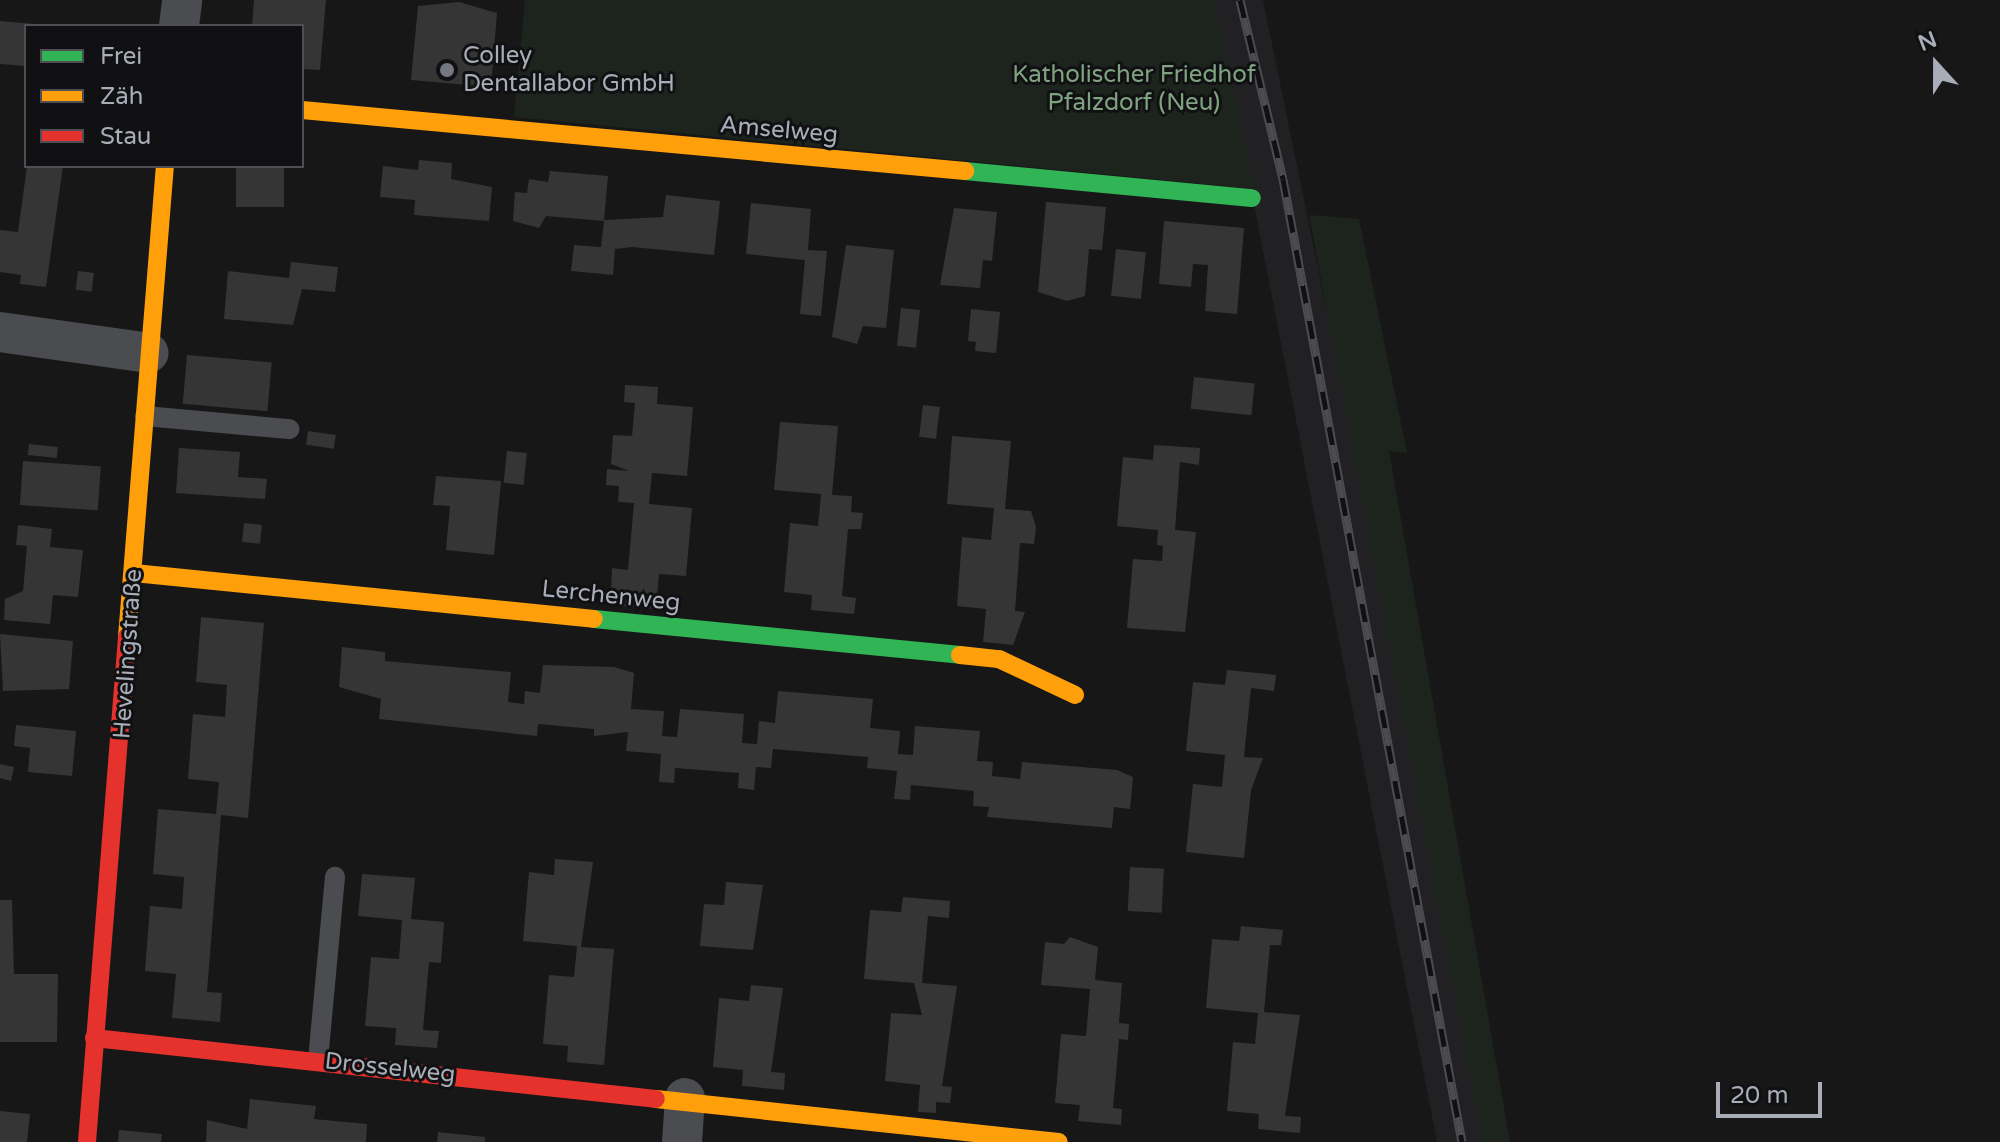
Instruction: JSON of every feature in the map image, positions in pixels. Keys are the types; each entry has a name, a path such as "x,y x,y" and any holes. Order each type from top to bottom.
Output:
{"street":[{"path":"179,24 182,0"},
{"name":"Amselweg","path":"304,110 1252,198"},
{"name":"Hevelingstraße","path":"87,1142 165,168"},
{"path":"0,332 149,353"},
{"name":"Lerchenweg","path":"134,573 999,659 1075,695"},
{"name":"Drosselweg","path":"94,1038 685,1098 1059,1142"},
{"path":"682,1142 685,1098"}],"lane":[{"path":"145,416 289,429"},
{"path":"318,1060 335,877"}],"shaded area":[{"path":"1214,0 1263,0 1356,453 1482,1142 1437,1142"}],"green space":[{"name":"Katholischer Friedhof Pfalzdorf (Neu)","path":"525,0 1214,0 1255,189 514,117"},
{"path":"1309,215 1359,219 1407,453 1389,451 1510,1142 1482,1142"}],"building":[{"path":"254,0 326,0 320,70 304,69 304,24 252,24"},
{"path":"459,2 497,13 491,87 411,80 418,6"},
{"path":"0,21 35,24 24,24 24,66 0,64"},
{"path":"419,160 452,163 451,179 492,187 489,221 414,215 415,200 380,197 383,166 418,170"},
{"path":"27,168 63,168 46,287 20,284 21,275 0,272 0,230 18,232"},
{"path":"236,168 284,168 284,207 236,207"},
{"path":"550,171 608,176 604,220 663,217 666,195 720,201 714,255 632,247 615,249 613,275 571,271 574,245 601,247 604,221 546,216 539,228 513,221 515,192 527,193 529,179 548,182"},
{"path":"1046,202 1106,207 1102,250 1089,249 1085,296 1067,301 1038,292"},
{"path":"751,203 811,209 808,250 827,251 821,316 800,314 805,260 746,254"},
{"path":"954,208 997,212 992,261 983,260 980,288 940,285"},
{"path":"1164,221 1244,228 1237,314 1205,311 1208,265 1193,264 1191,287 1159,284"},
{"path":"846,245 894,250 886,328 863,326 857,344 832,337"},
{"path":"1116,249 1146,252 1141,299 1111,296"},
{"path":"291,262 338,267 335,292 302,289 293,325 224,319 228,271 289,278"},
{"path":"78,271 94,273 92,292 76,290"},
{"path":"901,308 920,310 916,348 897,346"},
{"path":"971,309 1000,312 996,353 975,351 976,342 968,341"},
{"path":"187,355 272,362 267,411 183,404"},
{"path":"1194,377 1255,383 1251,415 1191,409"},
{"path":"625,385 658,387 657,404 693,407 687,476 652,473 649,504 692,508 686,576 659,574 656,609 620,606 621,592 611,591 612,568 628,570 634,503 618,502 619,486 606,485 607,469 629,471 611,464 613,435 632,436 635,403 624,402"},
{"path":"923,405 940,407 936,439 919,437"},
{"path":"780,422 838,426 832,495 852,496 851,512 863,513 861,529 848,529 842,596 856,598 854,614 811,610 812,595 784,592 790,523 818,526 821,494 774,490"},
{"path":"308,431 336,435 334,449 306,445"},
{"path":"952,436 1011,441 1005,509 1031,511 1036,527 1034,544 1020,543 1015,611 1025,612 1013,645 983,642 986,609 957,606 962,537 991,540 994,508 947,504"},
{"path":"29,444 58,447 57,458 28,455"},
{"path":"1154,445 1200,448 1199,465 1180,462 1175,530 1196,532 1185,632 1127,628 1133,559 1162,561 1163,546 1157,545 1158,530 1117,526 1123,457 1153,460"},
{"path":"179,448 240,452 238,477 267,479 265,499 176,493"},
{"path":"507,451 527,453 524,485 504,483"},
{"path":"23,461 101,466 98,510 20,505"},
{"path":"436,476 501,481 494,555 446,550 450,506 433,505"},
{"path":"244,523 262,525 260,544 242,542"},
{"path":"18,525 52,529 50,547 83,550 78,597 53,595 50,624 4,620 5,599 23,591 27,546 16,545"},
{"path":"201,617 264,623 248,818 221,815 207,992 222,993 220,1022 172,1018 176,974 145,971 150,906 182,909 184,877 153,874 158,809 216,814 219,782 188,779 193,714 225,717 227,685 196,682"},
{"path":"0,634 73,641 69,689 3,691"},
{"path":"342,647 385,652 385,661 511,672 508,702 524,704 525,691 540,693 543,665 614,667 634,673 631,709 664,711 662,736 677,737 680,709 744,714 742,743 757,744 759,721 775,723 778,691 873,699 870,728 900,731 898,754 913,755 915,726 980,731 977,761 993,762 992,776 1020,779 1022,762 1117,770 1133,777 1130,809 1114,807 1112,828 987,817 989,807 973,806 974,791 911,785 910,800 894,799 897,771 867,768 868,757 773,749 771,768 756,767 754,790 738,788 739,773 675,768 674,783 659,782 661,754 626,751 628,732 594,736 594,729 538,724 537,736 379,719 381,699 339,687"},
{"path":"1227,670 1276,675 1274,691 1251,688 1244,757 1263,758 1251,790 1244,858 1186,852 1193,784 1222,787 1225,755 1186,751 1193,682 1225,685"},
{"path":"16,725 76,731 72,776 28,772 30,748 14,746"},
{"path":"0,764 14,767 11,781 0,778"},
{"path":"555,859 593,862 581,947 614,949 604,1065 567,1062 568,1046 543,1044 549,975 574,977 577,946 523,941 529,872 554,875"},
{"path":"1130,867 1164,869 1162,913 1128,911"},
{"path":"362,874 415,878 411,919 444,922 441,963 429,962 423,1030 439,1031 437,1048 395,1045 396,1028 365,1026 371,957 399,959 402,920 358,916"},
{"path":"726,882 763,885 753,950 700,946 704,904 724,905"},
{"path":"903,897 950,901 949,918 928,916 922,983 957,986 942,1086 952,1087 950,1103 936,1102 936,1113 918,1112 920,1085 885,1081 891,1013 922,1015 914,983 864,979 870,910 901,912"},
{"path":"0,900 12,900 14,974 58,974 57,1042 0,1042"},
{"path":"1241,926 1283,930 1281,945 1270,945 1264,1012 1300,1015 1285,1116 1301,1117 1300,1133 1258,1129 1259,1114 1227,1111 1233,1042 1255,1044 1258,1013 1206,1008 1212,939 1239,941"},
{"path":"1070,937 1098,947 1095,980 1122,983 1119,1023 1129,1024 1128,1040 1119,1039 1113,1108 1122,1109 1121,1125 1078,1121 1080,1105 1055,1103 1061,1034 1086,1036 1090,989 1041,985 1045,942 1064,944"},
{"path":"751,985 783,988 771,1072 785,1073 784,1090 742,1086 743,1070 713,1067 719,998 749,1001"},
{"path":"250,1099 316,1106 314,1119 367,1124 366,1142 206,1142 207,1120 247,1129"},
{"path":"0,1111 30,1114 27,1142 0,1142"},
{"path":"119,1130 162,1134 161,1142 118,1142"},
{"path":"438,1132 485,1137 485,1142 437,1142"}],"railway":[{"path":"1240,0 1283,179 1462,1142"}],"traffic: fast":[{"path":"965,171 1252,198"},
{"path":"594,619 960,655"}],"traffic: slow":[{"path":"304,110 965,171"},
{"path":"127,637 165,168"},
{"path":"134,573 594,619"},
{"path":"960,655 999,659 1075,695"},
{"path":"656,1099 1059,1142"}],"traffic: jam":[{"path":"87,1142 127,637"},
{"path":"94,1038 656,1099"}],"place":[{"name":"Colley Dentallabor GmbH","path":"447,70"}]}
